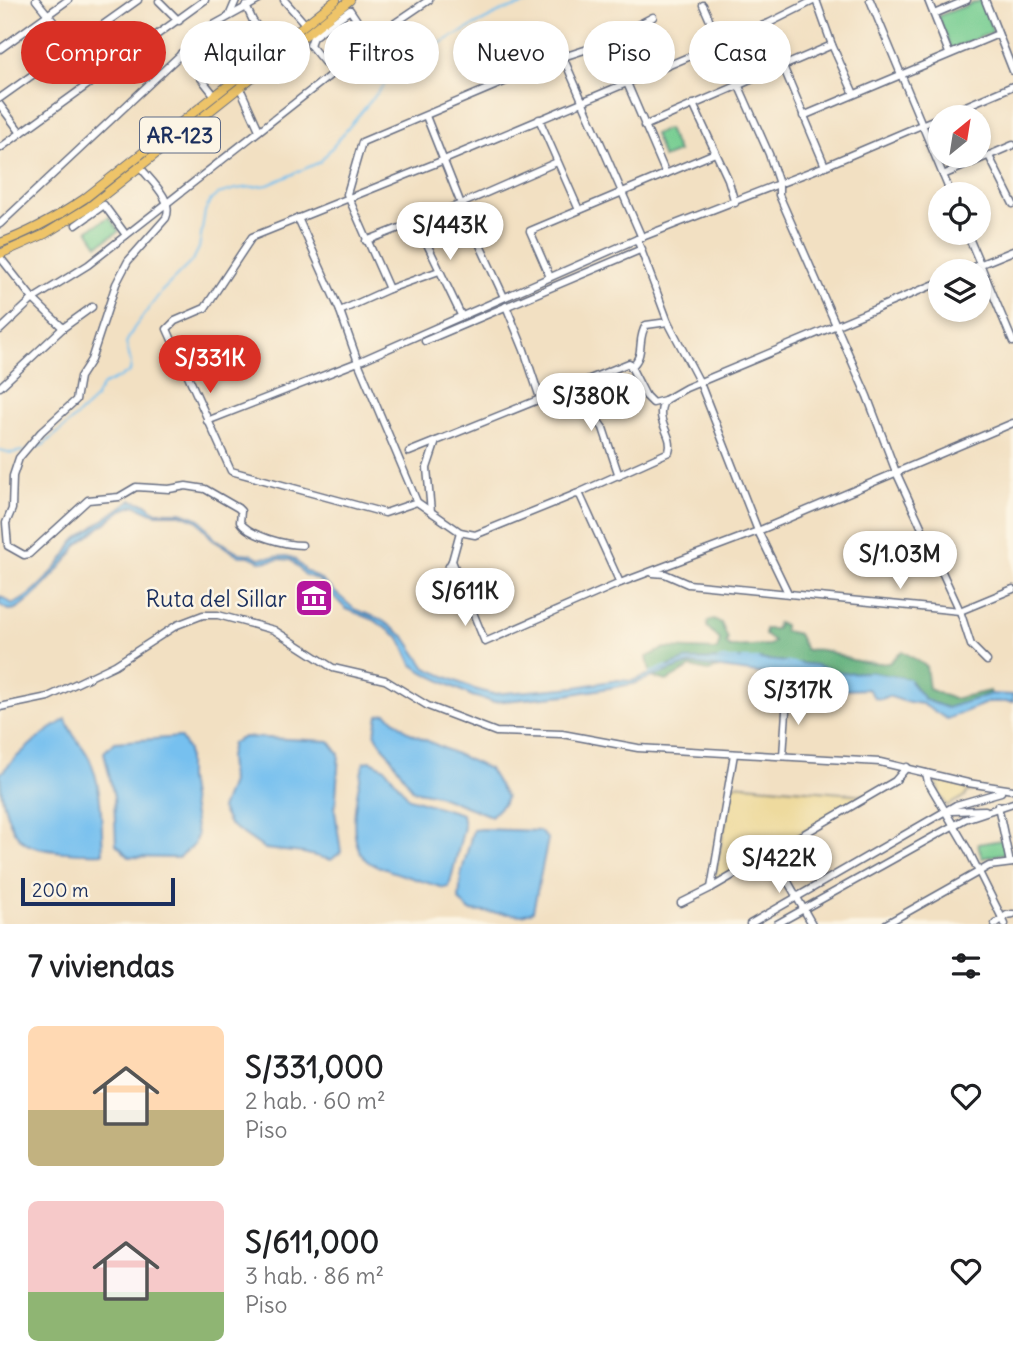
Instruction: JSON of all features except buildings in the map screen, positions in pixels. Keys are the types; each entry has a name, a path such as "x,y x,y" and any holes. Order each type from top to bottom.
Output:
{"main road":[{"name":"AR-123","path":"310,31 336,0"},
{"name":"AR-123","path":"310,31 350,0"},
{"name":"AR-123","path":"0,243 48,222 84,199 230,84"},
{"name":"AR-123","path":"0,256 46,234 89,208 245,84"}],"street":[{"path":"36,0 52,21"},
{"path":"0,49 68,0"},
{"path":"108,21 138,0"},
{"path":"166,29 205,0"},
{"path":"230,14 236,0"},
{"path":"219,21 259,0"},
{"path":"284,0 302,21"},
{"path":"398,21 429,0"},
{"path":"773,21 816,0 854,94"},
{"path":"870,0 946,182"},
{"path":"928,0 949,53"},
{"path":"934,14 967,0"},
{"path":"985,0 1013,71"},
{"path":"156,1 179,20"},
{"path":"703,5 711,21"},
{"path":"246,6 253,21"},
{"path":"329,21 350,10 357,21"},
{"path":"569,55 597,46 653,18"},
{"path":"310,31 324,24"},
{"path":"803,116 998,34"},
{"path":"310,45 324,62"},
{"path":"791,63 832,45"},
{"path":"0,224 180,54"},
{"path":"569,70 622,192 668,322 700,383 758,531 788,593"},
{"path":"1,327 33,299 88,265 324,80"},
{"path":"0,98 21,83"},
{"path":"0,148 90,84"},
{"path":"206,84 215,96"},
{"path":"389,289 347,194 362,142 500,84"},
{"path":"417,502 385,513 231,471 167,329 175,321 205,308 252,237 624,84"},
{"path":"626,84 666,174"},
{"path":"736,84 769,154 779,184 779,195 896,472 960,611 971,645 987,661"},
{"path":"644,126 744,84"},
{"path":"790,84 825,166"},
{"path":"207,421 358,362 640,238 735,203 1013,86"},
{"path":"240,88 259,130"},
{"path":"693,104 728,179 735,203"},
{"path":"0,105 21,133"},
{"path":"426,116 461,204 504,297"},
{"path":"539,119 579,210"},
{"path":"991,155 1013,145"},
{"path":"550,277 530,231 715,153"},
{"path":"991,159 1010,192 1013,204"},
{"path":"366,241 461,204 557,162"},
{"path":"140,167 167,202 169,212 128,261 116,284 91,360 80,377 76,400 41,432 15,465 12,509 6,523 8,546 24,555 29,554 88,500 119,497 141,486 169,489 186,486 205,489 238,508 241,511 240,522 246,529 281,543 302,545"},
{"path":"943,175 960,168"},
{"path":"76,225 111,199"},
{"path":"104,205 126,235"},
{"path":"298,218 340,311 358,362 417,502 460,532 475,536 619,476 669,452 671,445 660,416 665,400"},
{"path":"416,221 461,315"},
{"path":"425,341 642,250"},
{"path":"991,261 1013,251"},
{"path":"0,256 33,299 63,328"},
{"path":"340,311 439,271"},
{"path":"409,452 484,420 541,401 629,363 650,400 653,403 665,400 686,388 928,287"},
{"path":"991,289 1013,342"},
{"path":"506,306 541,401"},
{"path":"1,384 63,328 92,307"},
{"path":"631,367 641,354 641,334 646,326 668,322"},
{"path":"573,386 603,428 619,476"},
{"path":"452,561 485,642 620,583 758,531 1013,423"},
{"path":"431,512 427,468 436,441"},
{"path":"576,494 583,501 620,583"},
{"path":"460,532 452,561 443,577 468,599"},
{"path":"651,572 666,574 688,584 960,611 1013,589"},
{"path":"0,707 48,697 115,665 177,625 211,614 274,630 333,668 385,680 428,706 496,732 562,734 638,748 849,759 906,767 1011,791"},
{"path":"783,756 787,697"},
{"path":"711,888 734,754"},
{"path":"681,903 895,781 906,767"},
{"path":"926,773 928,782 954,825 1004,922"},
{"path":"750,924 946,811 964,802 1011,791"},
{"path":"777,924 954,825 998,806 1013,803"},
{"path":"886,924 989,866 1012,863 998,806"},
{"path":"946,811 988,810"},
{"path":"771,852 812,924"},
{"path":"1004,922 1007,915 1013,914"},
{"path":"995,924 1004,922"}],"green space":[{"path":"982,0 993,32 951,49 938,16"},
{"path":"668,129 678,152 663,158 654,134"},
{"path":"109,217 119,231 98,245 88,230"},
{"path":"714,619 721,623 728,639 726,643 730,647 769,645 774,642 765,635 765,629 776,629 777,623 784,625 784,631 798,634 806,650 823,650 858,661 884,663 889,663 902,651 926,666 929,689 953,699 990,691 991,694 948,708 925,700 909,679 868,672 843,673 815,665 755,659 686,660 650,673 647,657 665,648 717,650 720,640 707,627 708,621"},
{"path":"692,664 719,668 708,671 691,667 667,681 652,677 682,666"},
{"path":"1002,840 1006,853 982,858 978,844"}],"sand":[{"path":"930,776 973,787 974,790 947,806 938,792 940,790 935,780 931,781"},
{"path":"733,784 866,795 713,885"}],"water":[{"path":"131,500 146,504 156,512 181,512 200,519 215,539 240,553 259,558 293,558 354,609 380,619 405,637 426,668 474,689 493,694 576,687 617,680 632,681 686,660 755,659 815,665 844,673 868,672 908,679 925,700 947,708 991,694 1013,695 1013,702 989,702 947,719 922,704 888,696 875,698 868,689 839,690 816,681 692,664 633,684 566,695 493,702 472,696 423,672 412,664 400,638 374,620 346,609 318,580 305,575 291,560 262,562 249,556 240,556 213,540 198,521 181,514 155,514 135,505 122,510 77,545 42,588 25,603 9,610 0,605 0,596 13,604 38,587 56,568 73,542"},
{"path":"386,713 408,732 489,769 506,797 504,803 491,816 437,795 413,790 375,734 378,715"},
{"path":"66,719 93,767 100,804 103,853 75,853 34,847 20,839 6,812 0,774 31,744"},
{"path":"180,737 188,750 188,779 197,835 194,845 178,858 129,857 116,844 114,797 104,752 115,742"},
{"path":"244,737 329,741 339,754 335,811 341,852 331,860 303,853 265,849 229,824 221,809 231,782 229,757 232,743"},
{"path":"371,761 385,768 409,798 462,814 464,827 449,887 444,888 381,867 367,861 360,852 354,827 356,799 364,762"},
{"path":"473,830 539,831 548,839 533,911 523,915 470,911 459,900 461,875"}],"waterway":[{"path":"28,450 43,445 66,426 94,400 102,386 130,372 131,363 126,343 162,291 193,260 199,248 205,211 218,194 268,185 320,162 402,63 502,11 533,2 568,0"},
{"path":"0,450 11,453 23,451"},
{"path":"718,659 737,659"},
{"path":"742,659 758,659"},
{"path":"787,662 799,664"},
{"path":"650,673 667,666"},
{"path":"867,673 909,680"}],"place":[{"name":"Ruta del Sillar","path":"314,598"}]}
